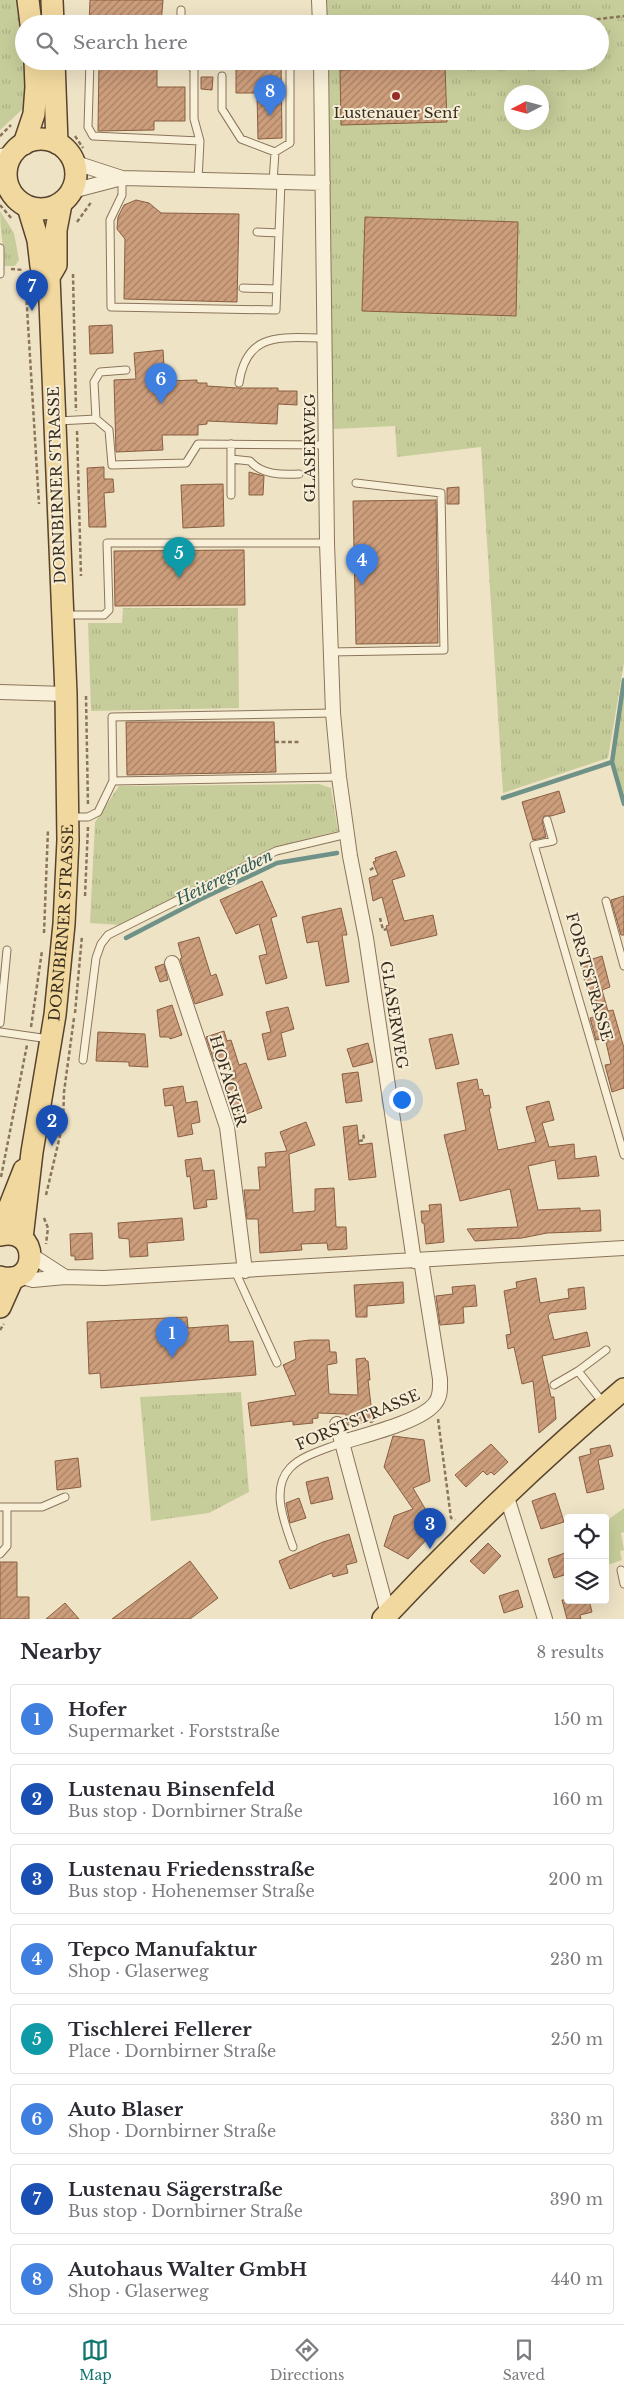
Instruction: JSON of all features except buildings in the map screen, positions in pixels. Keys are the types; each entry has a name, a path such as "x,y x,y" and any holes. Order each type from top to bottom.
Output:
{"main road":[{"path":"28,0 29,15"},
{"path":"52,0 53,15"},
{"name":"DORNBIRNER STRASSE","path":"35,70 34,114 12,151 4,184 13,195 20,214 38,240 41,266 49,277"},
{"path":"55,70 64,136 78,154"},
{"path":"12,151 41,140 64,136"},
{"name":"DORNBIRNER STRASSE","path":"2,1316 11,1277 27,1268 26,1247 32,1152 51,1040 64,924 58,818 66,694 49,277 56,265 56,230 76,176 78,154"},
{"path":"20,214 50,208 67,197"},
{"name":"DORNBIRNER STRASSE","path":"26,1247 15,1234 0,1233 32,1152"},
{"path":"385,1616 467,1531 604,1405 624,1389"}],"street":[{"path":"319,0 320,15"},
{"name":"GLASERWEG","path":"321,70 327,543 333,713 339,777 417,1260"},
{"path":"78,154 79,164 122,178 323,183"},
{"path":"67,197 122,178"},
{"path":"0,692 66,694"},
{"name":"HOFACKER","path":"172,963 227,1126 240,1271"},
{"path":"26,1247 64,1278"},
{"path":"11,1277 33,1280 104,1278 624,1248"},
{"name":"FORSTSTRASSE","path":"343,1442 418,1416 436,1402 440,1395 440,1378 417,1260"},
{"path":"336,1424 343,1442 385,1616"},
{"path":"506,1494 545,1619"}],"lane":[{"path":"181,10 181,15"},
{"path":"90,70 88,127 93,136 200,141"},
{"path":"194,70 194,119 200,141 198,180"},
{"path":"275,152 290,143 290,70"},
{"path":"222,76 222,109 240,139 275,152"},
{"path":"122,178 122,195 110,220 111,307 276,310 279,233 275,152"},
{"path":"258,232 279,233"},
{"path":"0,248 0,274"},
{"path":"243,288 277,289"},
{"path":"239,383 241,365 253,348 279,338 325,338"},
{"path":"96,419 94,382 100,372 126,370"},
{"path":"55,421 96,419 109,430 112,465 186,463 198,444 327,445"},
{"path":"231,444 231,496"},
{"path":"231,459 250,461 256,468 279,475 300,474"},
{"path":"330,652 444,650 441,493 356,484"},
{"path":"62,616 104,615 109,610 107,543 327,543"},
{"path":"58,818 88,817 98,812 113,781 112,718 333,713"},
{"path":"113,781 339,777"},
{"name":"FORSTSTRASSE","path":"547,820 553,841 534,846 624,1155"},
{"path":"83,1060 96,958 101,944 108,935 276,851 348,834"},
{"path":"606,901 624,966"},
{"path":"0,1023 7,950"},
{"path":"0,1032 51,1040"},
{"path":"240,1271 277,1363"},
{"path":"554,1385 578,1371 606,1350"},
{"path":"578,1371 604,1405"},
{"name":"FORSTSTRASSE","path":"293,1547 282,1511 281,1488 284,1477 297,1462 343,1442"},
{"path":"0,1554 7,1546 3,1507 42,1507 65,1497"},
{"path":"621,1570 624,1584"}],"path":[{"path":"609,18 624,16"},
{"path":"64,136 78,154"},
{"path":"73,229 81,213 92,202"},
{"path":"0,205 20,214"},
{"path":"25,270 27,331 31,360 39,505"},
{"path":"275,742 299,742"},
{"path":"43,941 58,818"},
{"path":"370,870 375,867"},
{"path":"380,918 383,930 387,930"},
{"path":"0,1179 29,1036 42,950"},
{"path":"359,1140 364,1140 363,1132"},
{"path":"0,1330 2,1316"},
{"path":"436,1402 451,1518 467,1531"}],"green space":[{"path":"0,0 24,0 24,15 15,15 15,70 28,70 28,108 23,109 0,130"},
{"path":"322,0 624,0 624,663 608,758 503,793 481,447 397,457 395,426 334,429 325,338 323,70 609,70 609,15 322,15"},
{"path":"0,211 14,233 19,260 15,266 4,266"},
{"path":"123,608 238,608 239,708 91,711 88,623 122,623"},
{"path":"624,680 624,804 612,762"},
{"path":"319,784 331,788 338,831 274,847 119,925 90,923 95,822 119,786"},
{"path":"241,1392 249,1492 209,1513 151,1521 140,1397"},
{"path":"624,1508 624,1532 621,1533 624,1550 620,1551 622,1560 609,1564 609,1559 609,1519"}],"waterway":[{"name":"Heiteregraben","path":"503,798 612,762 624,680"},
{"path":"612,762 624,804"},
{"name":"Heiteregraben","path":"126,938 201,899 277,863 337,853"}],"place":[{"name":"Lustenauer Senf","path":"396,96"},
{"name":"Autohaus Walter GmbH","path":"270,116"},
{"name":"Lustenau Sägerstraße","path":"32,311"},
{"name":"Auto Blaser","path":"161,404"},
{"name":"Tischlerei Fellerer","path":"179,578"},
{"name":"Tepco Manufaktur","path":"362,585"},
{"name":"Lustenau Binsenfeld","path":"52,1146"},
{"name":"Hofer","path":"172,1358"},
{"name":"Lustenau Friedensstraße","path":"430,1549"}]}
